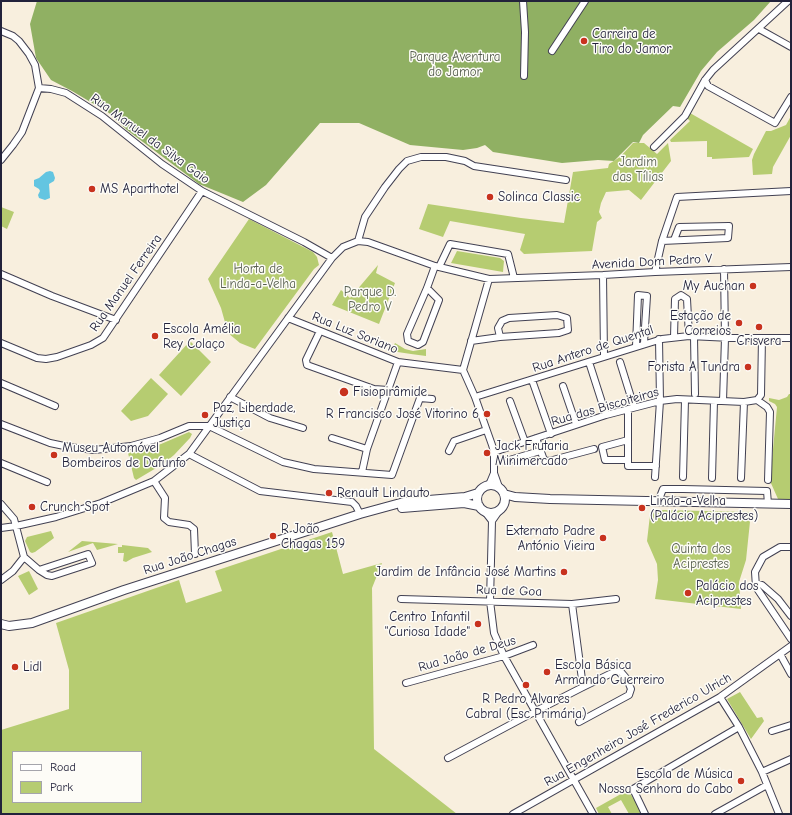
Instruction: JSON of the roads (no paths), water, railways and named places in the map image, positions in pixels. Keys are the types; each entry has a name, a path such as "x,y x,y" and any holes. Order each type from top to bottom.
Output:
{"street":[{"path":"523,1 525,32 524,76"},
{"path":"552,51 585,1"},
{"path":"654,147 685,116 705,80 713,70 788,1"},
{"path":"759,29 791,47"},
{"path":"1,31 13,36 29,54 35,65 39,88 26,125 18,139 1,160"},
{"path":"705,80 708,86 775,123 791,97"},
{"name":"Rua Manuel da Silva Gaio","path":"39,88 66,92 102,116 162,164 202,191 304,242 332,258"},
{"path":"1,528 56,517 94,505 154,481 189,454 332,258 344,247 358,241 365,217 385,187 407,161 421,156 446,157 465,161 474,166 566,180"},
{"name":"Rua Manuel Ferreira","path":"1,343 37,358 51,358 91,345 103,338 202,191"},
{"path":"655,272 662,241 677,197 791,191"},
{"path":"662,241 728,238 728,226 679,227 674,240"},
{"name":"Avenida Dom Pedro V","path":"358,241 368,242 437,267 489,279 791,267"},
{"path":"427,288 439,300 423,342 418,345 408,341 407,334 427,288 437,267 450,244 508,254 514,278"},
{"path":"723,401 725,338 724,270"},
{"path":"1,274 52,296 116,320"},
{"path":"603,275 604,356"},
{"path":"489,279 464,370 494,452 494,473 498,487 504,494 515,497 550,499 791,504"},
{"path":"636,346 638,295 647,296 644,343"},
{"path":"674,337 675,299 680,295 687,299 692,337 695,394"},
{"path":"471,341 500,336 559,333 568,330 567,318 557,315 509,318 502,322 498,328 500,336"},
{"name":"Rua Luz Soriano","path":"288,318 398,362 464,370"},
{"path":"320,330 306,360 307,365 374,389 388,390"},
{"name":"Rua Antero de Quental","path":"475,397 659,339 674,337 791,338"},
{"path":"762,338 760,395 758,400 767,407 770,412 768,480"},
{"path":"655,477 660,401 659,339"},
{"path":"362,472 367,449 398,362"},
{"path":"589,362 606,415"},
{"path":"620,362 631,408 628,440 628,463"},
{"path":"532,380 551,434"},
{"path":"1,384 55,406"},
{"path":"563,386 576,424"},
{"path":"230,397 270,418 303,428"},
{"path":"1,424 50,443 94,450 131,446 160,438 189,426 209,426 283,462 314,469 392,474 420,398 432,399"},
{"path":"683,477 685,400"},
{"name":"Rua das Biscoiteiras","path":"494,452 551,434 576,424 660,401 685,400 744,402 758,400"},
{"path":"510,401 525,442"},
{"path":"712,478 714,401"},
{"path":"741,478 744,402"},
{"path":"449,451 454,441 486,430"},
{"path":"332,438 367,449"},
{"path":"536,438 544,460 549,461 594,449"},
{"path":"628,440 602,447 605,460 656,466"},
{"path":"506,461 540,451"},
{"path":"189,454 260,491 352,502 360,514"},
{"path":"1,463 47,482"},
{"path":"489,485 494,473"},
{"path":"154,481 165,498 164,518 169,522 189,525 194,529 195,554"},
{"path":"492,521 477,502 478,493 485,486 489,485 498,487"},
{"path":"658,502 663,489 676,489 767,491 768,504"},
{"name":"Rua João Chagas","path":"1,624 10,626 32,623 124,590 360,514 387,508 404,502 465,497 478,493"},
{"path":"504,494 504,503 492,521 490,601 494,633 504,656 593,814"},
{"path":"504,503 550,499"},
{"path":"1,504 11,515 16,526 24,557 39,570 52,576 92,564 88,554 39,570"},
{"name":"Rua João Chagas","path":"387,508 464,504 479,506"},
{"path":"486,512 499,511"},
{"path":"791,547 780,547 763,557 755,572 756,587 767,606 791,639"},
{"path":"1,580 13,571 24,557"},
{"path":"756,583 762,585 778,599 791,616"},
{"name":"Rua de Goa","path":"401,599 572,604 616,599"},
{"path":"572,604 583,687"},
{"name":"Rua João de Deus","path":"406,683 504,656 533,645"},
{"name":"Rua Engenheiro José Frederico Ulrich","path":"513,814 720,697 791,646"},
{"path":"780,654 791,674"},
{"path":"448,758 583,687 616,671 621,672 627,679 631,689 629,695 579,722"},
{"path":"720,697 739,728 762,772 779,814"},
{"path":"772,731 791,725"},
{"path":"646,814 633,789 739,728"},
{"path":"762,772 791,759"},
{"path":"714,814 767,785"}],"water":[{"path":"50,171 53,172 55,178 54,181 49,184 50,198 45,200 39,198 38,195 40,191 34,186 34,180"}],"place":[{"name":"Carreira de Tiro do Jamor","path":"584,41"},
{"name":"MS Aparthotel","path":"92,189"},
{"name":"Solinca Classic","path":"490,197"},
{"name":"My Auchan","path":"753,286"},
{"name":"Estação de Correios","path":"739,323"},
{"name":"Crisvera","path":"759,327"},
{"name":"Escola Amélia Rey Colaço","path":"155,336"},
{"name":"Forista A Tundra","path":"748,367"},
{"name":"Fisiopirâmide","path":"344,392"},
{"name":"R Francisco José Vitorino 6","path":"487,414"},
{"name":"Paz, Liberdade, Justiça","path":"205,415"},
{"name":"Jack Frutaria Minimercado","path":"487,453"},
{"name":"Museu Automóvel Bombeiros de Dafunfo","path":"54,455"},
{"name":"Renault Lindauto","path":"329,493"},
{"name":"Crunch Spot","path":"32,507"},
{"name":"Linda-a-Velha (Palácio Aciprestes)","path":"642,508"},
{"name":"R João Chagas 159","path":"273,536"},
{"name":"Externato Padre António Vieira","path":"603,538"},
{"name":"Jardim de Infância José Martins","path":"564,572"},
{"name":"Palácio dos Aciprestes","path":"688,593"},
{"name":"Centro Infantil \"Curiosa Idade\"","path":"478,624"},
{"name":"Lidl","path":"15,667"},
{"name":"Escola Básica Armando Guerreiro","path":"547,672"},
{"name":"R Pedro Alvares Cabral (Esc Primária)","path":"526,685"},
{"name":"Escola de Música Nossa Senhora do Cabo","path":"741,781"}],"park label":[{"name":"Parque Aventura do Jamor","path":"455,64"},
{"name":"Jardim das Tílias","path":"638,170"},
{"name":"Horta de Linda-a-Velha","path":"258,276"},
{"name":"Parque D. Pedro V","path":"370,300"},
{"name":"Quinta dos Aciprestes","path":"701,556"}]}
